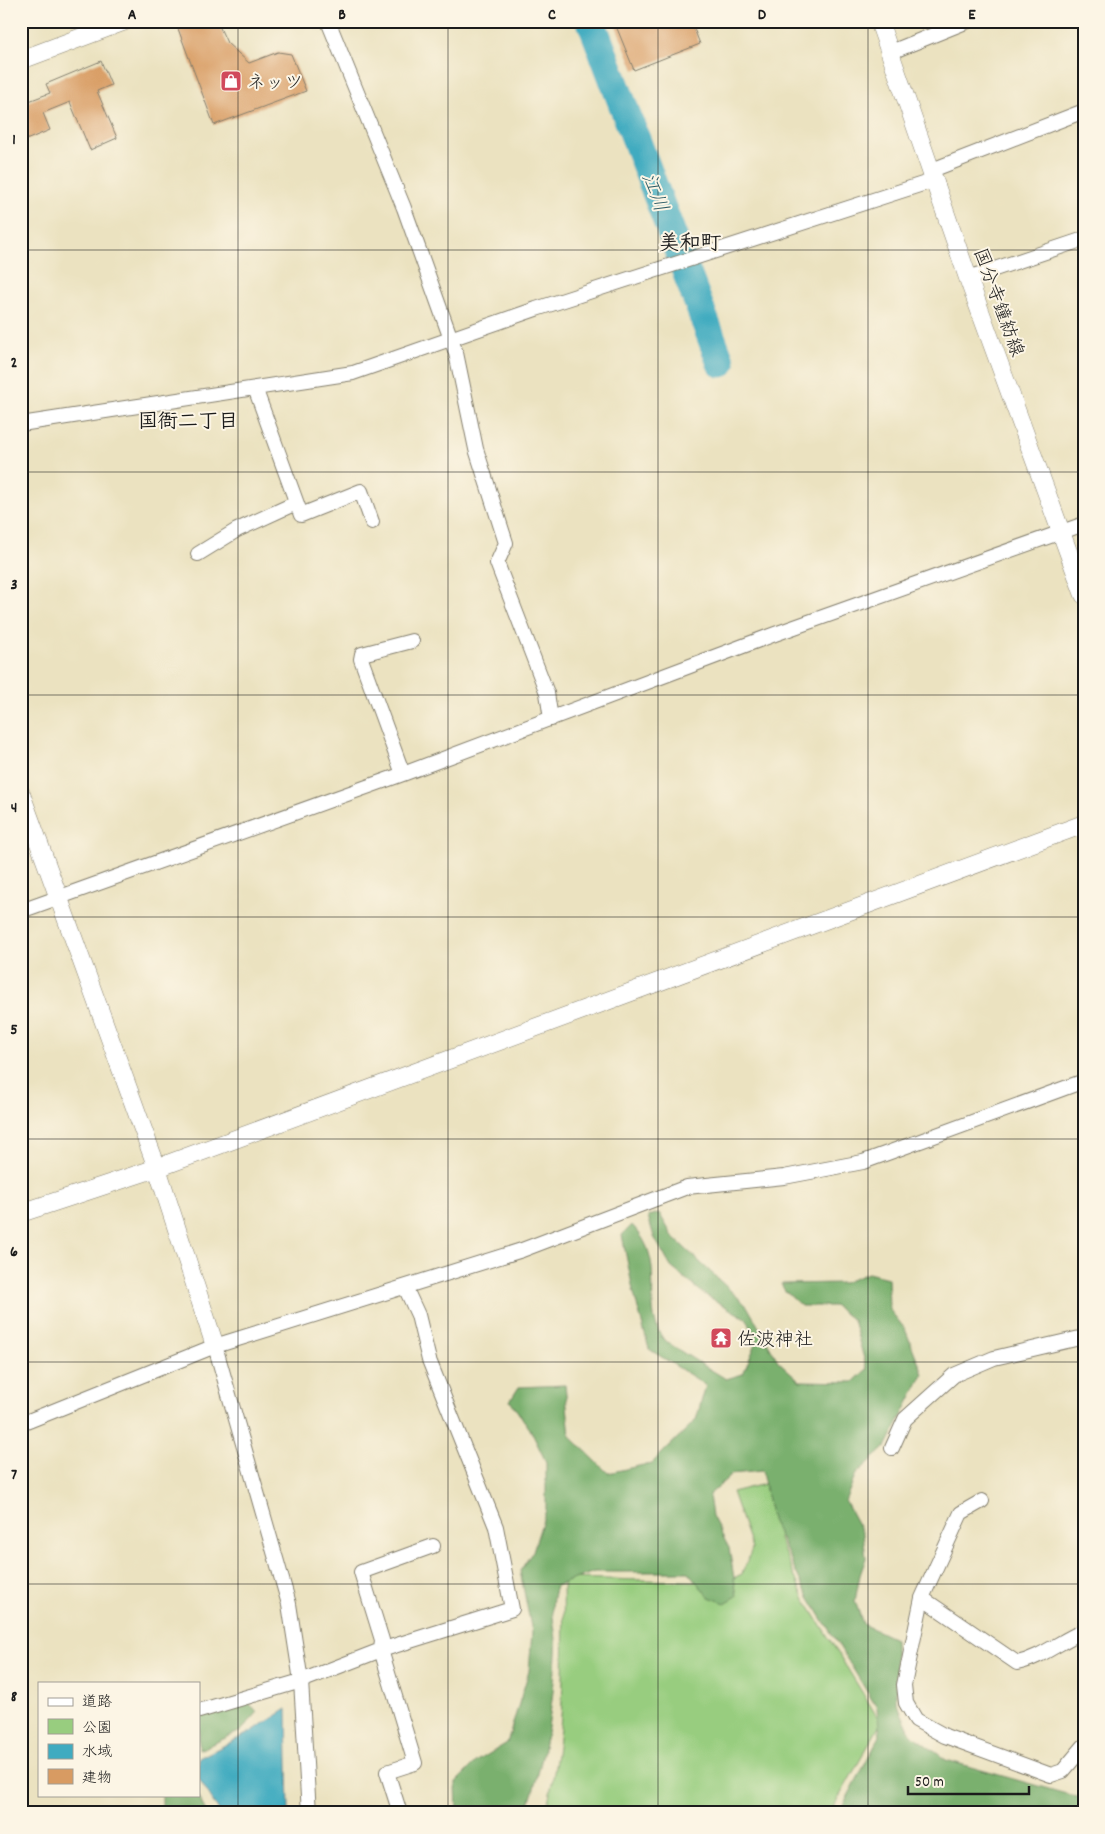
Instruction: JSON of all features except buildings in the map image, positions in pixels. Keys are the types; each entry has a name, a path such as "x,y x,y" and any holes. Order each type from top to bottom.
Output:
{"street":[{"path":"21,60 125,21"},
{"path":"328,21 404,208 456,352 476,449 506,543 497,563 547,693 551,719"},
{"name":"国分寺鐘紡線","path":"879,21 934,175 968,278 1084,595"},
{"path":"891,52 968,21"},
{"path":"21,424 353,372 536,308 934,175 1084,111"},
{"path":"968,278 1084,239"},
{"path":"255,388 301,515 361,491 372,522"},
{"path":"198,554 237,530 296,503"},
{"path":"21,911 403,774 766,637 1084,524"},
{"path":"403,774 360,659 362,654 412,641"},
{"path":"21,794 157,1168 215,1346 289,1604 301,1681 309,1813"},
{"path":"21,1213 157,1168 1084,824"},
{"path":"21,1424 215,1346 522,1250 686,1187 784,1177 863,1162 1084,1080"},
{"path":"200,1711 301,1681 381,1650 512,1609 496,1527 429,1360 418,1316 405,1287"},
{"path":"892,1448 905,1419 954,1375 994,1358 1084,1337"},
{"path":"982,1501 961,1514 922,1598 904,1685 906,1704 916,1720 945,1736 1051,1774 1063,1771 1084,1746"},
{"path":"400,1813 387,1772 414,1763 381,1650 382,1640 361,1572 433,1546"},
{"path":"922,1598 1016,1663 1032,1660 1064,1639 1084,1632"}],"green space":[{"path":"659,1213 673,1237 747,1306 778,1361 800,1381 853,1382 867,1369 853,1320 835,1306 801,1306 785,1291 781,1284 843,1283 868,1273 888,1278 889,1309 905,1329 923,1374 886,1447 856,1474 845,1501 863,1534 866,1558 860,1575 855,1601 863,1624 895,1639 896,1702 911,1734 946,1760 1084,1799 1084,1813 839,1813 880,1736 877,1708 803,1587 772,1520 762,1471 732,1474 709,1495 712,1516 729,1548 737,1596 725,1603 709,1597 688,1572 594,1572 556,1586 552,1604 556,1645 553,1694 543,1755 526,1813 457,1813 456,1782 476,1762 507,1743 529,1671 532,1632 520,1571 533,1551 546,1510 546,1462 530,1429 510,1401 519,1387 565,1385 570,1436 608,1473 652,1463 696,1420 706,1385 649,1349 633,1290 622,1235 632,1225 643,1239 649,1253 652,1268 653,1311 656,1324 666,1341 726,1379 743,1374 757,1341 747,1319 704,1294 671,1267 654,1237 648,1216"},
{"path":"772,1482 779,1539 803,1596 881,1723 830,1813 545,1813 557,1755 560,1726 563,1667 563,1578 725,1582 742,1574 752,1549 732,1492"},
{"path":"249,1703 257,1713 241,1731 200,1750 200,1717"},
{"path":"162,1796 198,1796 207,1813 162,1813"}],"water":[{"path":"287,1709 289,1813 220,1813 200,1781 200,1758 249,1733"}],"waterway":[{"name":"江川","path":"591,21 721,363"}],"place":[{"name":"ネッツ","path":"231,81"},
{"name":"佐波神社","path":"721,1338"}],"district":[{"name":"美和町","path":"690,242"},
{"name":"国衙二丁目","path":"188,420"}]}
